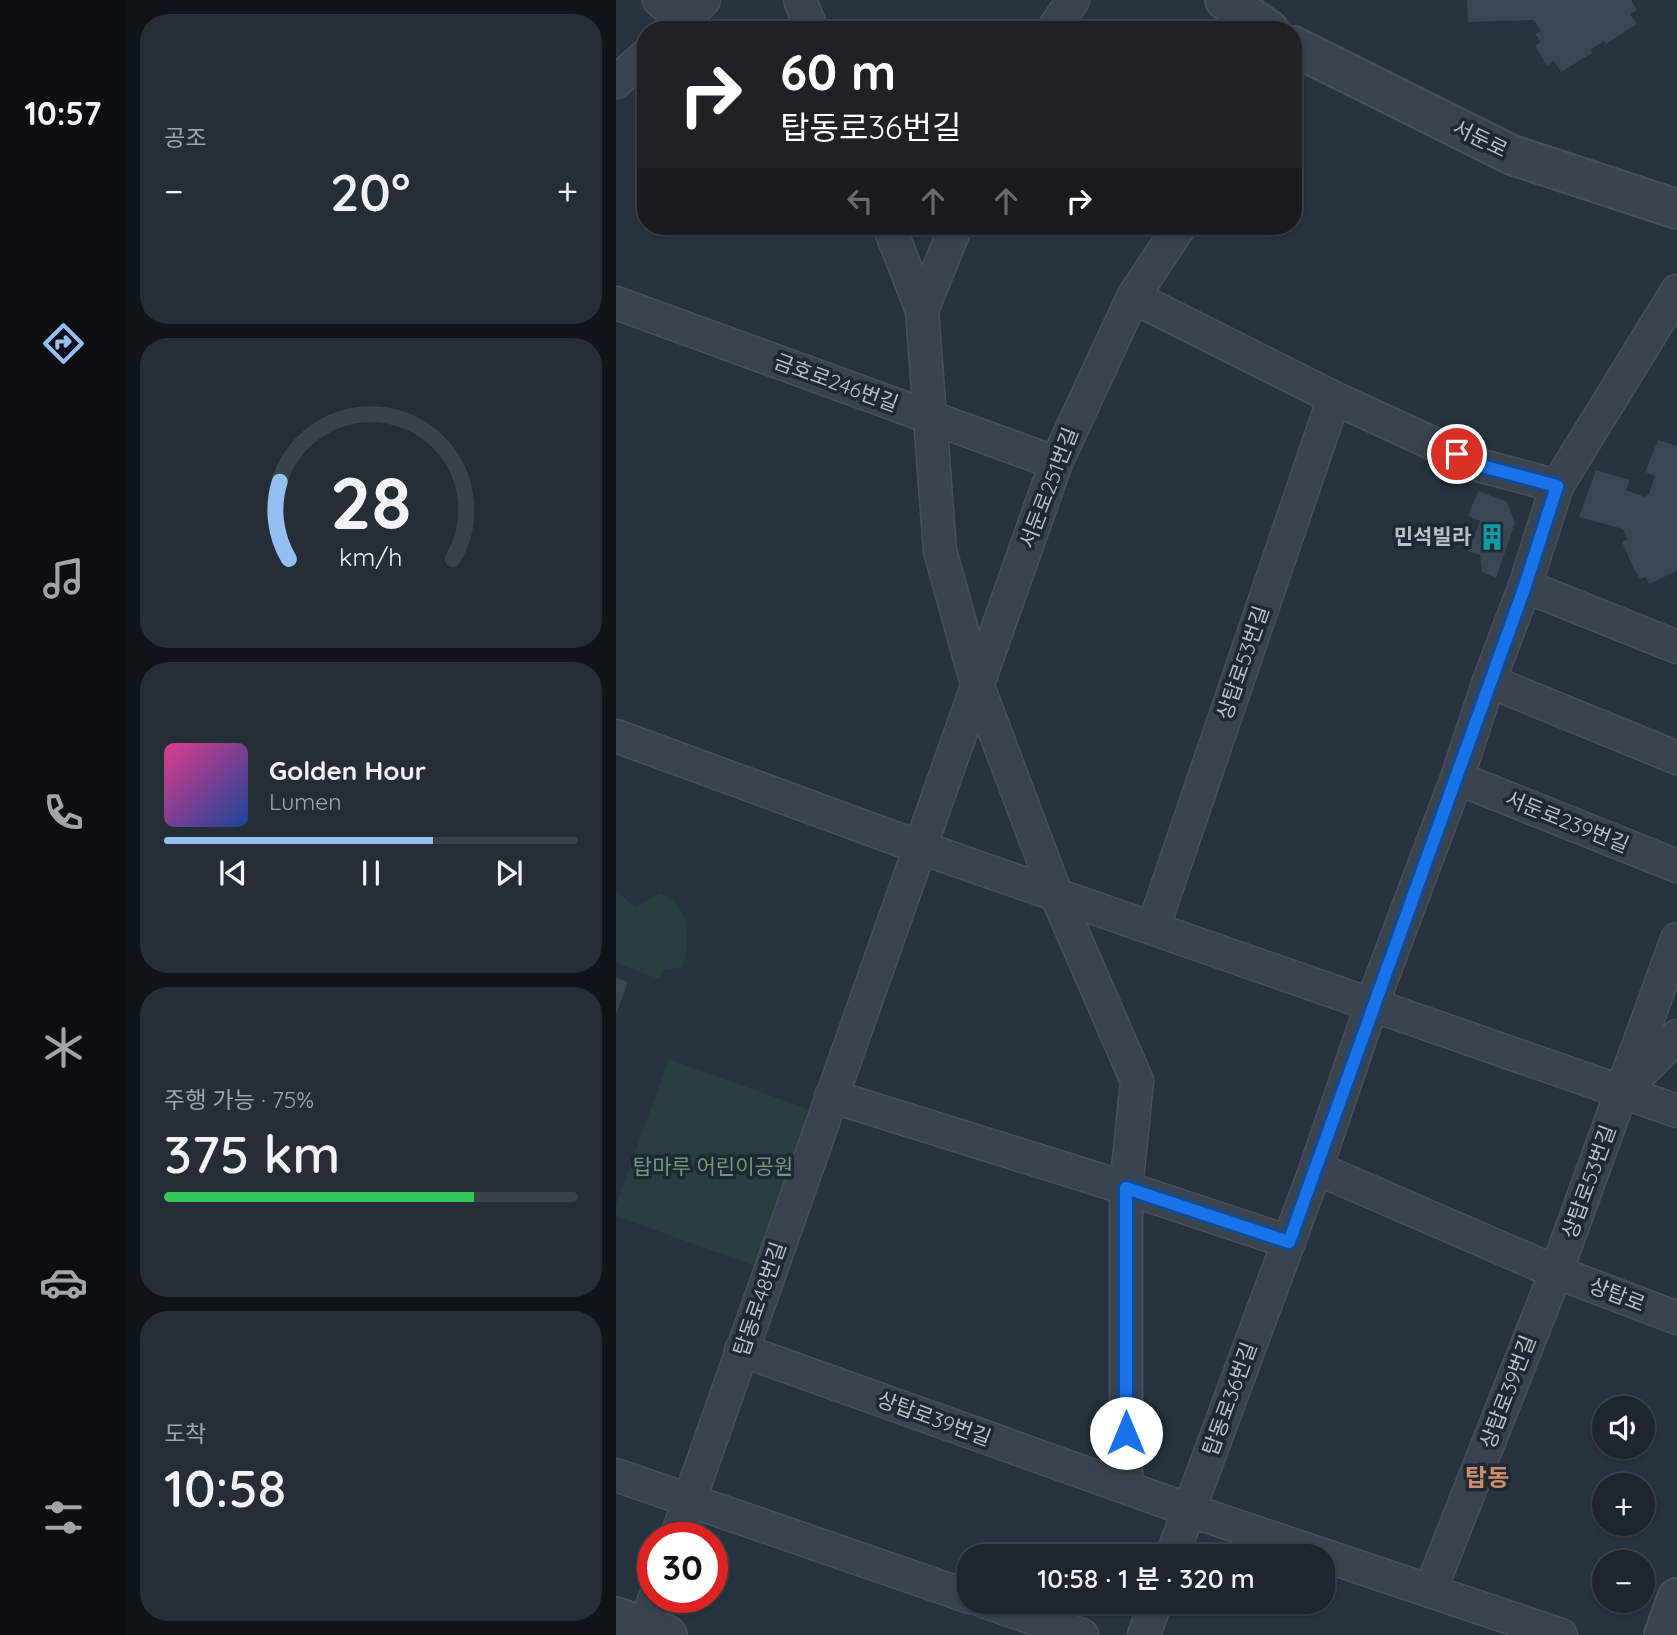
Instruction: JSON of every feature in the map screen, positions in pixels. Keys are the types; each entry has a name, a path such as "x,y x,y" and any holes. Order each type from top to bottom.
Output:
{"street":[{"path":"659,0 687,17"},
{"path":"800,0 808,21"},
{"path":"1059,21 1073,0"},
{"name":"서둔로","path":"1225,0 1255,21"},
{"name":"서둔로","path":"1302,51 1512,155 1677,209"},
{"path":"616,82 637,63"},
{"path":"893,235 922,310 940,551 977,684 1056,894 1137,1081 1126,1188 1126,1488"},
{"path":"922,310 952,235"},
{"name":"서둔로251번길","path":"919,847 1056,463 1133,297 1174,235"},
{"path":"1373,1004 1457,778 1489,681 1525,586 1557,486 1677,291"},
{"path":"1133,297 1334,398 1482,466 1557,486"},
{"name":"금호로246번길","path":"616,303 1056,463"},
{"name":"상탑로53번길","path":"1153,928 1334,398"},
{"path":"1525,586 1677,647"},
{"path":"1489,681 1677,758"},
{"path":"616,736 919,847 1677,1111"},
{"name":"서둔로239번길","path":"1457,778 1677,866"},
{"name":"탑동로48번길","path":"682,1522 919,847"},
{"name":"상탑로53번길","path":"1556,1272 1677,939"},
{"name":"탑동로36번길","path":"1176,1544 1316,1168 1373,1004"},
{"name":"상탑로53번길","path":"1622,1092 1677,1036"},
{"path":"831,1096 1289,1242"},
{"path":"1316,1168 1556,1272"},
{"name":"상탑로","path":"1556,1272 1677,1318"},
{"name":"상탑로39번길","path":"1430,1591 1556,1272"},
{"name":"상탑로39번길","path":"741,1350 1189,1510 1561,1635"},
{"path":"616,1475 957,1593"},
{"path":"1664,1635 1677,1598"},
{"path":"1021,1614 1082,1635"},
{"path":"1144,1635 1151,1614"}],"green space":[{"path":"616,891 635,907 661,893 678,907 687,934 683,967 663,970 659,979 616,963"},
{"name":"탑마루 어린이공원","path":"669,1059 816,1112 760,1268 616,1216 616,1204"}],"building":[{"path":"1467,0 1631,0 1637,10 1630,14 1637,24 1606,44 1604,41 1590,50 1592,53 1561,72 1554,61 1547,66 1535,46 1541,42 1535,34 1541,31 1534,20 1468,22"},
{"path":"1658,440 1677,446 1677,571 1649,584 1646,577 1640,579 1633,567 1622,542 1628,539 1623,529 1579,517 1596,470 1630,480 1626,490 1645,497 1649,494 1655,476 1645,472"},
{"name":"민석빌라","path":"1478,491 1507,502 1515,523 1496,578 1482,572 1480,555 1468,551 1480,521 1468,516"},
{"path":"616,978 628,982 616,1014"}],"place":[{"name":"민석빌라","path":"1492,537"}],"district":[{"name":"탑동","path":"1487,1478"}],"route":[{"path":"1126,1433 1126,1188 1289,1242 1525,586 1557,486 1482,466 1457,454"}]}
